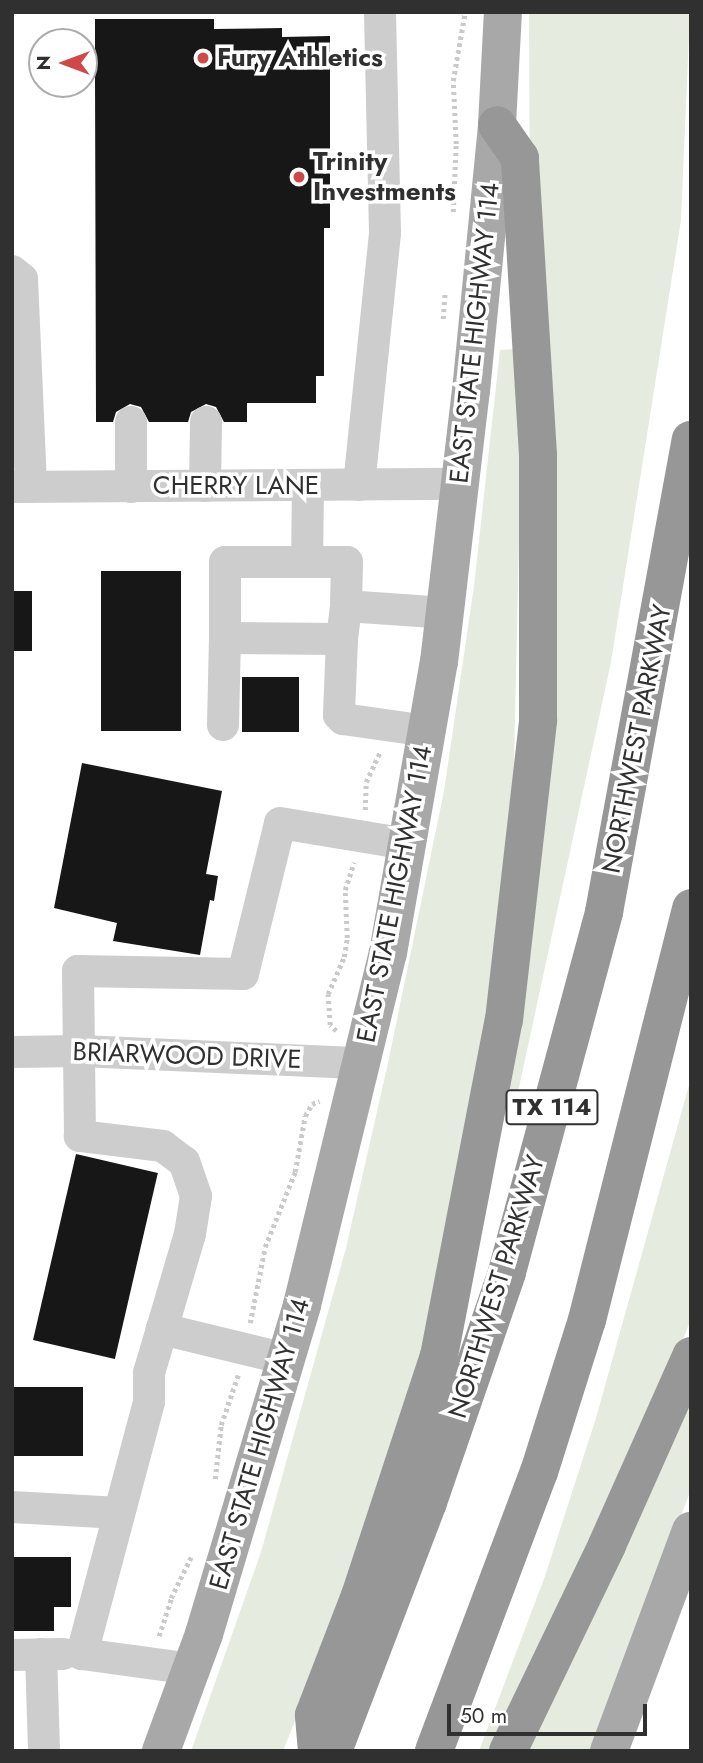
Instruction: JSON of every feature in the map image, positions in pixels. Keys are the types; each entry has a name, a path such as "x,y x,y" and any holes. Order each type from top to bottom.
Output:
{"highway":[{"path":"317,1751 314,1715 360,1595 439,1356 504,1020 536,733 538,455 520,158 497,125"},
{"name":"NORTHWEST PARKWAY","path":"333,1751 428,1502 511,1259 604,912 691,440"},
{"name":"TX 114","path":"434,1751 539,1472 587,1320 691,908"},
{"path":"508,1751 607,1545 691,1356"}],"main road":[{"name":"EAST STATE HIGHWAY 114","path":"162,1751 191,1669 302,1305 348,1062 388,953 445,613 497,125 503,12"},
{"path":"609,1751 691,1531"}],"street":[{"path":"359,485 385,233 380,12"},
{"path":"12,271 22,279 22,487"},
{"path":"131,422 131,487"},
{"path":"205,486 206,422"},
{"name":"CHERRY LANE","path":"22,487 460,484"},
{"path":"307,562 308,485"},
{"path":"223,725 225,562 347,562 339,715 343,719 427,731"},
{"path":"346,606 445,613"},
{"path":"225,638 342,639"},
{"path":"82,1654 149,1402 149,1373 190,1234 196,1196 184,1162 163,1146 80,1136 78,971 243,974 280,823 407,844"},
{"name":"BRIARWOOD DRIVE","path":"12,1052 81,1051 348,1062"},
{"path":"162,1329 286,1359"},
{"path":"12,1507 120,1513"},
{"path":"44,1751 27,1655 82,1654 191,1669"}],"path":[{"path":"453,220 456,144 453,81 465,12"},
{"path":"443,332 447,284"},
{"path":"214,1485 221,1425 246,1350 265,1247 295,1172 305,1116 312,1104 327,1098 348,1062 340,1036 330,1025 328,994 344,957 347,938 345,890 362,837 366,782 383,748"},
{"path":"150,1663 171,1598 193,1554"}],"shaded area":[{"path":"529,12 690,12 681,220 611,662 515,1106 504,1105 533,874"},
{"path":"515,349 521,455 513,805 479,1083 410,1402 351,1580 283,1751 191,1751 261,1552 346,1248 388,1063 444,791 474,586 500,350"},
{"path":"691,1078 691,1319 641,1444 494,1751 479,1751 545,1576 596,1418"},
{"path":"691,1391 691,1489 593,1751 523,1751"}],"building":[{"path":"95,19 214,19 214,29 282,28 282,37 330,36 330,228 324,228 324,376 316,376 316,403 247,403 247,422 224,422 216,407 206,404 191,412 188,422 149,422 141,407 130,404 116,412 113,422 96,422 95,98 98,98 98,28 95,28"},
{"path":"101,571 181,571 181,731 101,731"},
{"path":"12,591 32,591 32,651 12,651"},
{"path":"242,677 299,677 299,732 242,732"},
{"path":"82,763 222,791 206,874 218,876 214,901 210,900 200,955 113,941 117,923 54,908"},
{"path":"76,1154 158,1173 115,1359 33,1340"},
{"path":"12,1387 83,1387 83,1456 12,1456"},
{"path":"12,1557 71,1557 71,1607 54,1607 54,1631 12,1631"}],"place":[{"name":"Fury Athletics","path":"203,58"},
{"name":"Trinity Investments","path":"299,177"}]}
